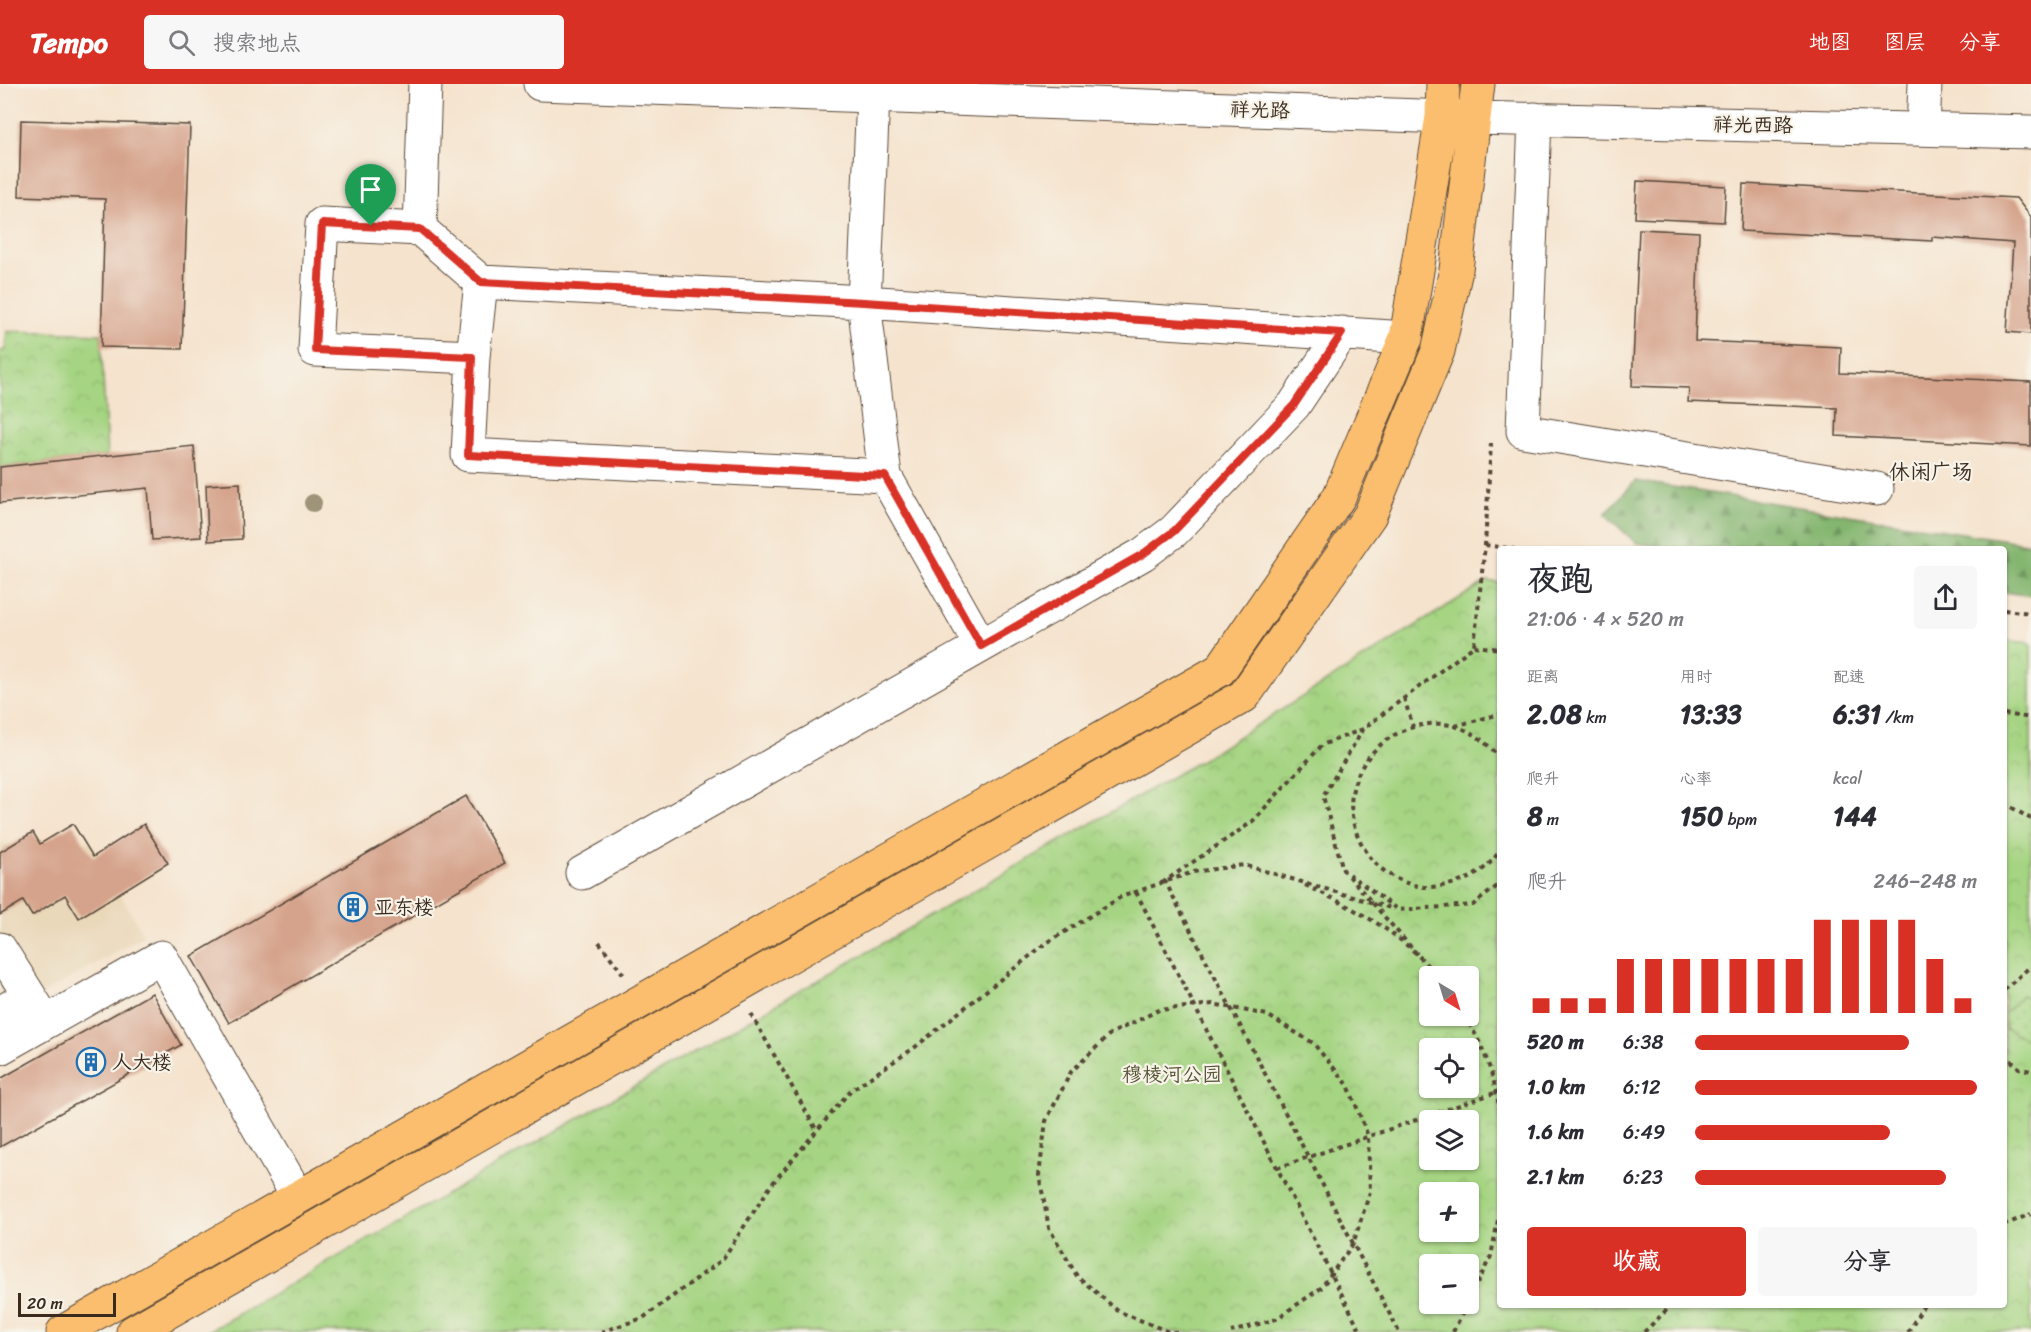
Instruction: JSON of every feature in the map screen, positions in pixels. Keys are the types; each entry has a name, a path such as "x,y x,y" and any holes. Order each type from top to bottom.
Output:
{"main road":[{"path":"63,1332 1220,670 1340,498 1406,338 1442,117 1443,84"},
{"path":"133,1332 1244,696 1370,515 1438,351 1456,270 1478,84"}],"street":[{"path":"420,229 424,84"},
{"name":"祥光路","path":"540,84 857,92 1475,118"},
{"path":"1278,111 1296,84"},
{"path":"1923,129 1925,84"},
{"path":"857,92 864,302 885,476 981,646"},
{"name":"祥光西路","path":"1475,118 2031,132"},
{"path":"1535,119 1523,431 1877,489"},
{"path":"472,357 315,350 322,224 420,229 481,282 864,302 1406,338"},
{"path":"481,282 472,357 468,455 885,476"},
{"path":"582,873 1143,554 1174,531 1294,405 1342,333"},
{"path":"0,949 38,1009"},
{"path":"0,1013 38,1009 161,957 298,1197"},
{"path":"0,1048 38,1009"}],"path":[{"path":"1474,646 1485,545 1497,547"},
{"path":"2007,610 2031,613"},
{"path":"1165,882 1252,822 1322,745 1364,728 1474,646 1497,649"},
{"path":"1404,698 1413,727"},
{"path":"2007,714 2031,718"},
{"path":"1454,726 1497,715"},
{"path":"1497,757 1479,738 1454,726 1427,723 1400,730 1377,745 1360,767 1351,793 1352,820 1360,845 1376,865 1398,880 1423,887 1450,885 1474,876 1497,854"},
{"path":"1364,728 1323,796 1343,870 1428,966"},
{"path":"2007,805 2031,819"},
{"path":"601,1332 643,1318 722,1260 772,1184 850,1091 914,1048 1046,944 1121,897 1193,872 1244,865 1398,910 1473,905 1497,886"},
{"path":"1343,870 1398,910"},
{"path":"1293,879 1368,915 1428,966"},
{"path":"1165,882 1398,1332"},
{"path":"1136,892 1360,1332"},
{"path":"599,942 643,1000"},
{"path":"2007,987 2031,966"},
{"path":"1177,1332 1168,1332 1118,1311 1077,1276 1049,1228 1039,1175 1046,1121 1071,1072 1110,1034 1159,1010 1214,1004 1267,1015 1313,1043 1348,1085 1368,1136 1370,1192 1353,1244 1321,1288 1276,1319 1231,1332"},
{"path":"750,1013 817,1131"},
{"path":"1471,1026 1497,1086"},
{"path":"2007,1057 2019,1068 2031,1071"},
{"path":"1277,1168 1497,1092"},
{"path":"2007,1224 2031,1214"},
{"path":"1453,1332 1491,1256 1497,1225"},
{"path":"1644,1332 1669,1308"},
{"path":"1908,1332 1922,1308"}],"shaded area":[{"path":"90,842 144,936 0,1018 0,844"}],"green space":[{"path":"7,331 101,334 107,456 0,467 0,351 5,350"},
{"path":"1635,481 2031,544 2031,596 2007,592 2007,546 1658,546 1636,543 1605,514"},
{"name":"穆棱河公园","path":"1487,581 1497,583 1497,1308 2007,1308 2007,640 2031,643 2031,1332 207,1332 1203,759"},
{"path":"2022,995 2031,1000 2031,1042 2007,1029 2007,1011"}],"building":[{"path":"21,120 190,125 182,349 101,347 105,199 19,196"},
{"path":"1637,181 1726,186 1724,222 1635,218"},
{"path":"1743,184 2016,198 2031,217 2031,334 2007,332 2013,243 1932,237 1932,241 1741,231"},
{"path":"1639,229 1699,232 1695,341 1841,347 1840,373 2031,382 2031,446 1836,436 1837,408 1688,402 1689,388 1632,386"},
{"path":"194,446 201,537 152,540 148,488 0,503 0,467"},
{"path":"240,483 242,539 208,541 206,485"},
{"name":"亚东楼","path":"466,796 505,863 229,1023 191,956"},
{"path":"73,824 93,857 144,824 168,863 79,918 65,895 32,916 23,901 0,915 0,852 33,832 40,844"},
{"name":"人大楼","path":"152,993 181,1045 0,1147 0,1079"}],"place":[{"name":"亚东楼","path":"353,907"},
{"name":"人大楼","path":"91,1062"}],"district":[{"name":"休闲广场","path":"1931,472"}],"route":[{"path":"322,224 371,226 420,229 481,282 864,302 1342,333 1294,405 1174,531 1143,554 981,646 885,476 468,455 472,357 315,350 322,224"}]}
